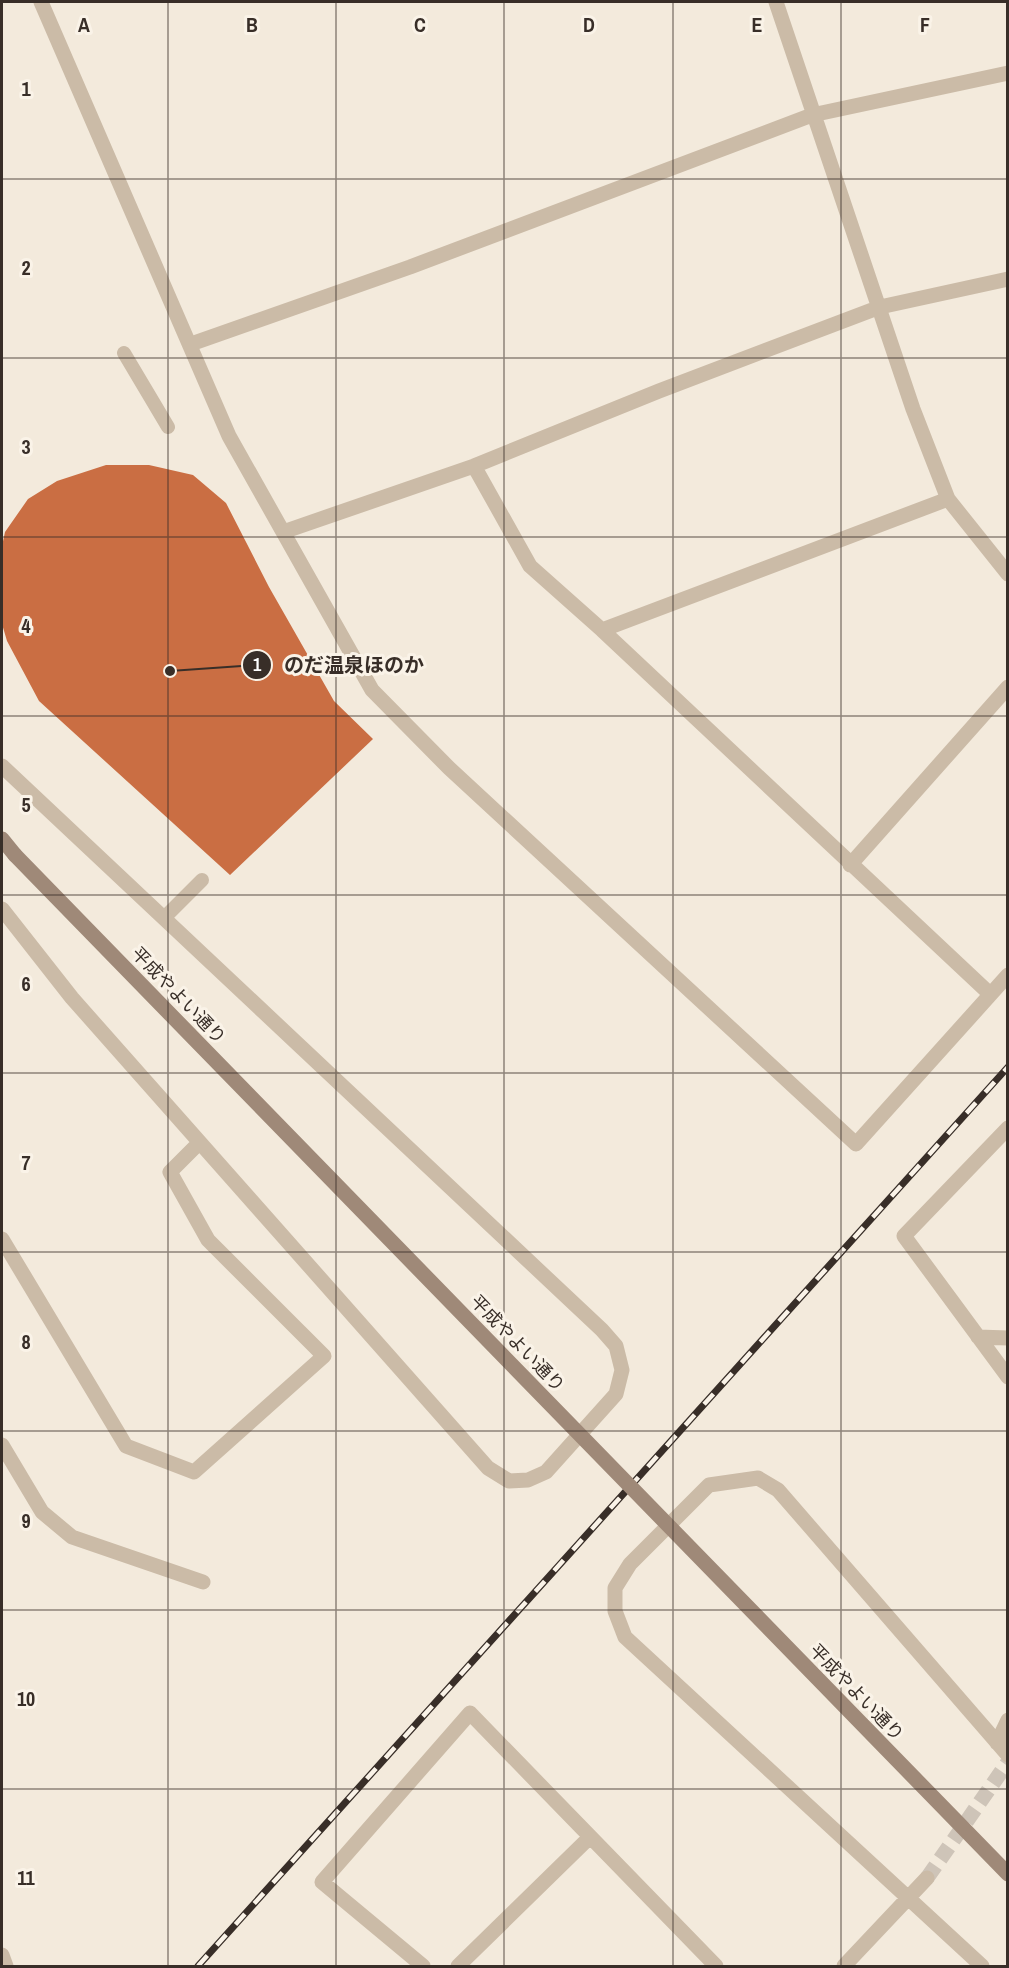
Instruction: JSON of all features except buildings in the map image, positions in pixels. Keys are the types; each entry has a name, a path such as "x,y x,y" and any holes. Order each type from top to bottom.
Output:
{"street":[{"path":"41,2 229,436 372,690 448,768 856,1144 1008,975"},
{"path":"776,2 812,115 880,307 913,409 948,499 1008,574"},
{"path":"191,344 410,267 812,115 1008,73"},
{"path":"284,532 474,466 659,391 880,307 1008,279"},
{"path":"474,466 530,567 602,630 990,994"},
{"path":"602,630 948,499"},
{"path":"850,865 1008,687"},
{"path":"2,766 602,1330 616,1346 622,1370 616,1394 546,1472 528,1480 509,1481 488,1468 198,1143 72,998 2,909"},
{"name":"平成やよい通り","path":"2,839 15,855 1008,1874"},
{"path":"1008,1128 904,1236 1008,1377"},
{"path":"2,1239 126,1446 194,1472 324,1356 208,1240 170,1172 198,1143"},
{"path":"978,1337 1008,1338"},
{"path":"2,1445 42,1512 72,1536 202,1582"},
{"path":"982,1966 626,1637 615,1611 615,1588 630,1564 709,1485 758,1478 778,1490 1008,1755"},
{"path":"423,1966 322,1882 470,1713 716,1966"},
{"path":"997,1743 1008,1720"},
{"path":"458,1966 590,1837"},
{"path":"844,1966 927,1878"},
{"path":"2,1954 6,1966"}],"lane":[{"path":"124,353 168,427"},
{"path":"164,918 202,880"}],"tunnel":[{"path":"927,1878 1008,1762"}],"railway":[{"path":"198,1966 1008,1067"}],"place":[{"name":"のだ温泉ほのか","path":"170,671"}]}
